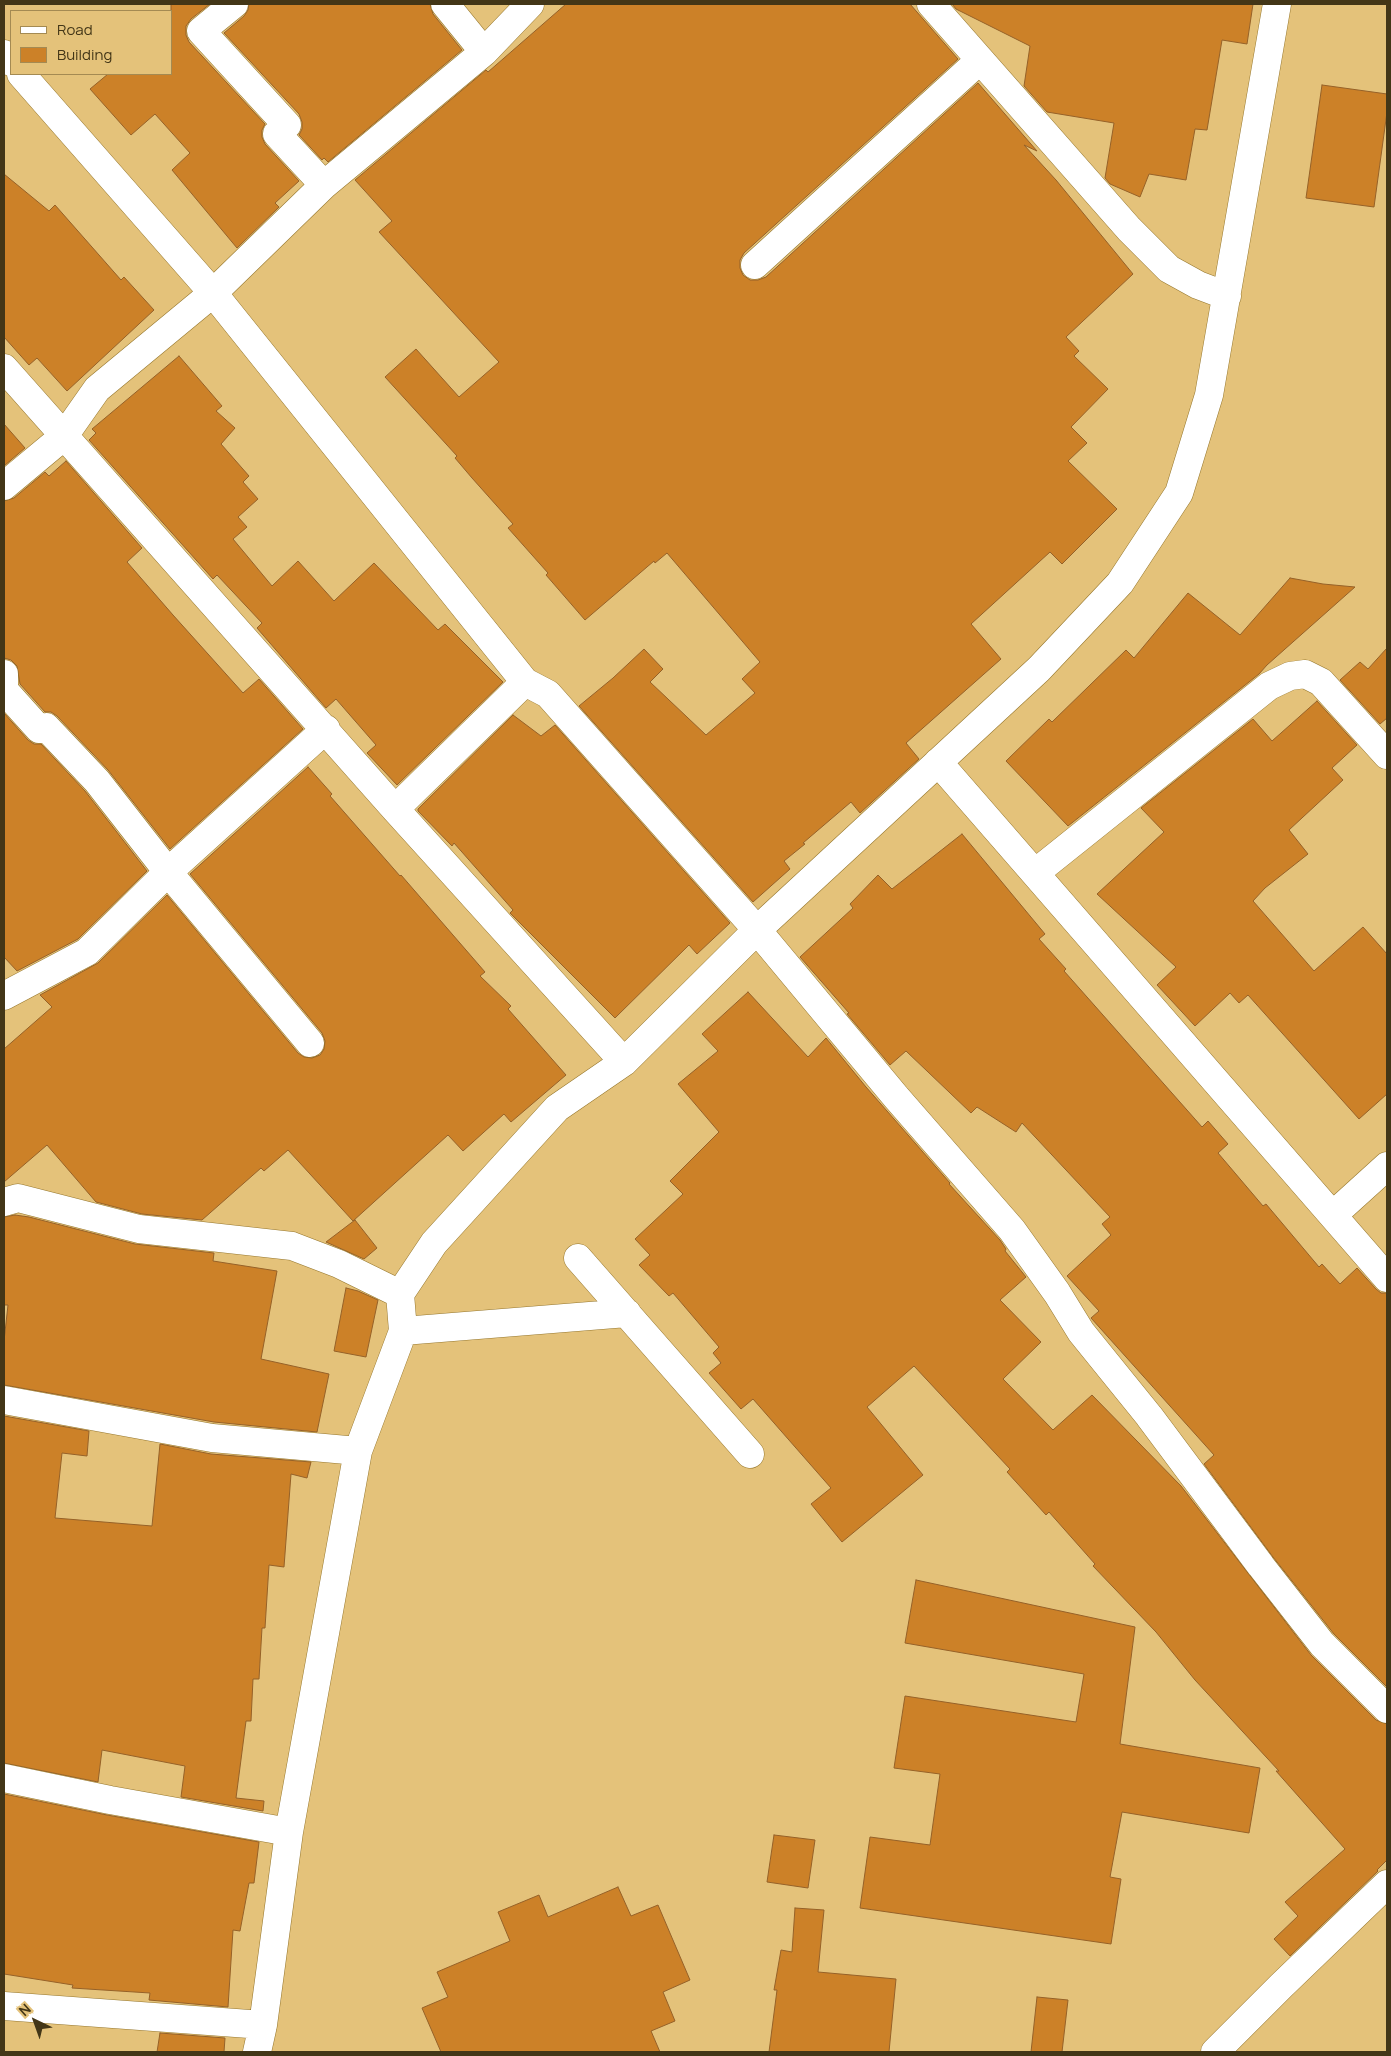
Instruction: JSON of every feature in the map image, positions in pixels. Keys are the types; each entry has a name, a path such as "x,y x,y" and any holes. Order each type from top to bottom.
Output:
{"street":[{"path":"234,4 201,31 287,124 277,134 324,185"},
{"path":"445,4 484,52"},
{"path":"4,486 64,436 97,389 213,293 324,185 484,52 530,4"},
{"path":"931,4 1129,229 1169,269 1198,285 1227,296"},
{"path":"257,2052 263,2025 289,1832 358,1451 403,1331 400,1294 434,1243 556,1108 624,1062 757,930 1039,669 1120,583 1180,493 1209,395 1278,4"},
{"path":"756,265 980,60"},
{"path":"22,75 213,293 525,682 548,694 757,930 896,1097 1012,1230 1057,1293 1081,1332 1149,1416 1322,1644 1387,1709"},
{"path":"4,368 395,809 624,1062"},
{"path":"4,674 4,690 39,729 46,727 96,781 168,872 310,1043"},
{"path":"1035,873 1269,686 1290,676 1304,674 1320,682 1387,755"},
{"path":"395,809 525,682"},
{"path":"4,996 87,952 168,872 326,729"},
{"path":"938,762 1387,1278"},
{"path":"1333,1215 1387,1166"},
{"path":"4,1202 18,1198 139,1228 292,1246 339,1264 400,1294"},
{"path":"578,1258 750,1454"},
{"path":"403,1331 627,1313"},
{"path":"4,1400 212,1438 358,1451"},
{"path":"4,1778 110,1800 289,1832"},
{"path":"1215,2052 1387,1884"},
{"path":"4,2006 263,2025"}],"building":[{"path":"171,4 210,4 191,19 186,26 186,35 189,42 265,124 262,130 262,137 265,144 299,181 275,203 279,207 237,248 172,170 190,153 155,114 131,135 90,89 107,75 172,75"},
{"path":"249,4 430,4 433,14 462,50 328,162 324,158 322,160 299,135 302,129 302,122 299,114 224,33 244,16"},
{"path":"566,4 910,4 958,59 744,253 740,260 740,268 743,275 750,280 766,277 978,83 1037,151 1024,145 1056,180 1133,274 1066,337 1079,351 1074,356 1108,389 1071,427 1087,443 1068,461 1117,509 1062,564 1050,552 971,624 1001,659 906,743 919,759 860,813 851,802 803,843 805,844 784,861 790,869 753,902 579,706 644,649 663,669 650,682 706,735 755,693 742,679 760,662 667,553 655,563 654,561 585,620 546,575 548,573 508,528 513,524 455,458 457,456 385,377 416,349 459,397 499,362 379,232 392,221 355,180 486,70 488,72"},
{"path":"952,4 1253,4 1247,44 1222,40 1207,130 1195,129 1186,180 1149,174 1140,197 1110,184 1105,178 1114,123 1047,112 1024,86 1030,46 956,9"},
{"path":"1322,85 1387,94 1387,112 1374,207 1306,198"},
{"path":"4,174 49,211 55,205 121,280 124,277 154,310 67,391 37,358 29,365 4,337"},
{"path":"179,356 222,406 216,411 235,428 221,444 249,476 243,482 258,499 238,517 247,527 233,539 272,586 298,561 334,601 374,563 438,630 445,624 503,682 397,785 367,753 376,745 336,699 326,708 257,628 262,623 217,575 213,579 89,440 96,433 92,429"},
{"path":"4,424 25,448 4,466"},
{"path":"66,461 142,548 127,562 173,615 243,693 259,679 303,729 170,849 108,770 57,716 51,712 45,712 20,684 17,666 11,660 4,658 4,501 14,498 45,472 49,476"},
{"path":"1290,578 1355,587 1259,674 1068,826 1006,761 1049,719 1052,722 1126,650 1134,658 1188,593 1240,635"},
{"path":"1387,648 1387,718 1380,724 1340,680 1360,662 1368,669"},
{"path":"1317,701 1357,745 1332,768 1343,780 1289,830 1308,854 1265,888 1253,901 1314,971 1363,927 1387,954 1387,1094 1359,1119 1248,995 1239,1003 1230,993 1195,1026 1157,985 1176,967 1097,894 1164,832 1141,808 1253,719 1272,741"},
{"path":"4,713 28,740 34,744 41,744 85,791 147,871 78,939 17,971 4,957"},
{"path":"513,715 541,736 555,725 730,923 697,954 689,945 615,1018 510,913 513,910 454,843 452,846 418,811"},
{"path":"308,767 332,794 330,796 485,972 480,976 511,1006 508,1009 566,1075 511,1122 504,1114 463,1151 448,1135 353,1221 288,1150 264,1171 261,1168 202,1220 142,1214 96,1202 47,1145 4,1182 4,1049 52,1007 40,995 98,963 167,895 298,1053 304,1057 312,1058 320,1055 324,1049 325,1041 322,1033 190,874"},
{"path":"962,834 1045,934 1039,939 1066,969 1064,971 1202,1127 1208,1121 1228,1144 1218,1153 1263,1206 1266,1204 1319,1267 1322,1264 1340,1284 1357,1268 1376,1289 1381,1293 1387,1293 1387,1687 1334,1634 1273,1557 1204,1464 1214,1455 1091,1318 1099,1311 1067,1276 1111,1235 1102,1224 1110,1217 1022,1123 1016,1132 977,1107 971,1113 906,1051 890,1065 847,1014 849,1013 800,957 853,908 850,904 878,875 892,889"},
{"path":"748,992 808,1057 826,1038 949,1184 1000,1240 1006,1249 1005,1251 1026,1277 1000,1300 1041,1342 1003,1379 1053,1430 1092,1395 1181,1486 1311,1655 1376,1720 1387,1724 1387,1860 1290,1956 1274,1939 1298,1916 1285,1902 1345,1849 1276,1771 1279,1771 1195,1680 1156,1632 1093,1566 1095,1564 1049,1512 1046,1515 1007,1472 1010,1469 914,1366 867,1407 923,1475 842,1542 811,1504 831,1488 753,1399 741,1409 709,1373 721,1363 713,1353 719,1347 673,1293 669,1296 639,1265 650,1255 635,1239 683,1194 670,1181 719,1132 678,1084 718,1051 702,1034"},
{"path":"15,1215 135,1244 214,1253 213,1261 277,1271 261,1359 329,1374 317,1432 214,1422 4,1385 4,1341 8,1305 4,1305 4,1217"},
{"path":"355,1220 377,1248 364,1259 326,1242"},
{"path":"346,1288 378,1300 366,1357 334,1351"},
{"path":"4,1416 89,1431 87,1456 62,1453 55,1518 152,1526 160,1444 211,1454 311,1462 307,1478 291,1474 284,1567 269,1565 265,1628 262,1628 259,1679 253,1679 251,1721 246,1721 236,1798 264,1801 263,1811 181,1797 185,1766 102,1750 98,1782 4,1763"},
{"path":"916,1580 1135,1627 1120,1744 1260,1768 1249,1833 1122,1812 1110,1877 1121,1879 1111,1944 860,1908 870,1837 930,1845 940,1774 894,1768 905,1696 1076,1722 1084,1674 905,1643"},
{"path":"4,1794 107,1815 259,1842 254,1883 249,1883 240,1931 233,1930 228,2007 149,2000 150,1993 72,1988 73,1985 4,1974"},
{"path":"774,1835 815,1840 808,1888 767,1882"},
{"path":"618,1887 631,1916 658,1905 690,1980 663,1992 675,2021 651,2031 660,2052 441,2052 422,2008 448,1997 437,1972 510,1941 498,1912 539,1895 548,1917"},
{"path":"795,1908 824,1910 818,1972 896,1979 889,2052 769,2052 777,1990 774,1990 781,1950 792,1952"},
{"path":"1037,1997 1068,2000 1062,2052 1031,2052"},
{"path":"160,2033 225,2038 224,2052 157,2052"}]}
